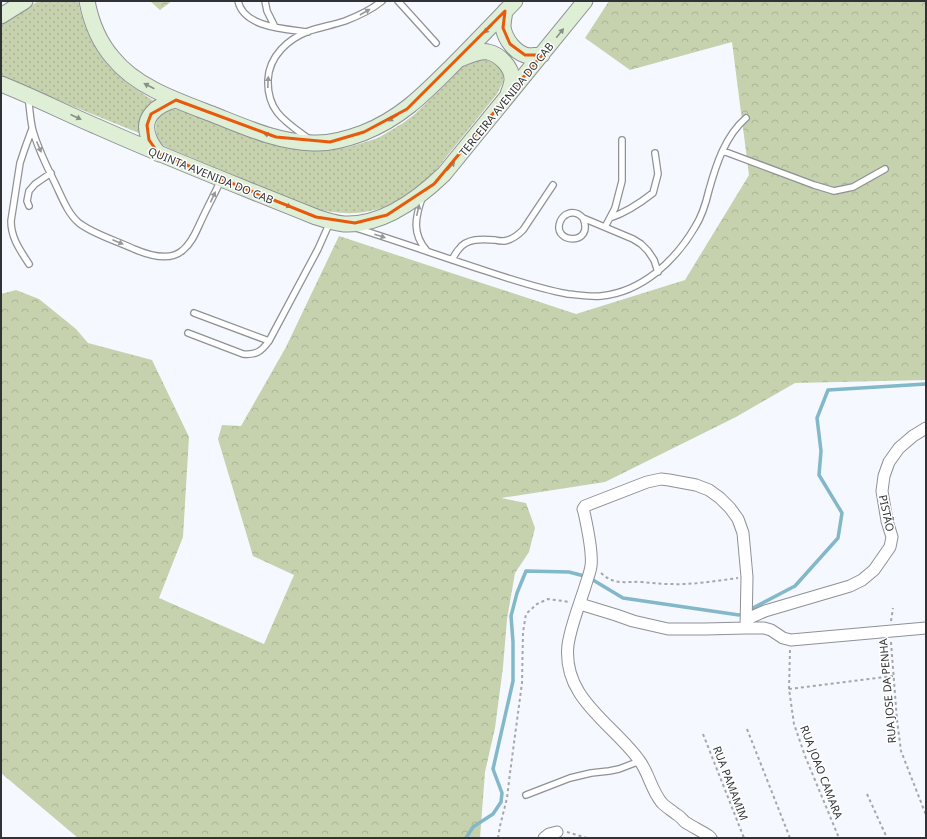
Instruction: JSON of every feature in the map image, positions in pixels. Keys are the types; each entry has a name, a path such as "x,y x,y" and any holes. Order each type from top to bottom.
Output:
{"main road":[{"path":"1,16 25,1"},
{"path":"87,1 94,27 102,44 113,59 128,73 144,84 176,100 258,132 296,141 314,143 346,139 385,123 407,109 458,60 510,6"},
{"name":"TERCEIRA AVENIDA DO CAB","path":"423,193 444,174 585,1"},
{"path":"510,6 503,28 510,44 518,52 525,55 542,55"},
{"path":"458,60 474,54 486,52 495,55 504,62 510,69 512,77 512,86 506,99"},
{"name":"QUINTA AVENIDA DO CAB","path":"1,84 159,154 316,217 337,223 355,224 377,219 398,209 423,193"},
{"path":"159,154 149,140 147,133 148,119 156,108 176,100"}],"street":[{"name":"PISTÃO","path":"747,623 771,609 850,586 862,580 874,570 890,547 892,537 887,522 882,491 884,476 889,462 899,448 913,436 926,428"},
{"path":"711,838 686,822 662,802 640,761 630,748 580,695 573,682 569,668 568,646 574,619 591,568 592,559 584,512 585,506 647,482 661,479 696,485 709,490 730,508 738,519 743,533 747,577 747,623"},
{"path":"580,604 633,622 668,629 705,629 747,623 772,630 783,638 791,640 926,628"},
{"path":"544,838 549,834 557,832"}],"lane":[{"path":"238,1 244,14 257,22 275,27 308,32"},
{"path":"265,1 266,11 275,27"},
{"path":"314,143 286,121 276,111 270,101 268,76 270,64 278,52 289,42 308,32 344,22 362,14 382,1"},
{"path":"398,1 436,43"},
{"path":"28,95 32,128 36,140 68,208 78,222 97,233 138,251 152,256 166,256 176,254 183,250 190,242 214,196 221,179"},
{"path":"188,333 243,354 251,354 264,348 314,255 337,223 529,285 581,296 601,296 622,291 641,283 658,272 673,258 696,226 704,208 714,174 723,151 733,131 746,118"},
{"path":"28,264 13,236 11,221 20,163 32,128"},
{"path":"605,227 615,208 622,181 622,140"},
{"path":"723,151 834,191 853,187 885,169"},
{"path":"610,218 623,213 653,193 658,174 655,153"},
{"path":"29,206 26,202 29,191 35,184 51,173"},
{"path":"452,260 459,248 472,241 481,239 504,241 517,236 523,230 553,185"},
{"path":"423,193 417,213 416,229 417,237 421,245 427,251"},
{"path":"584,218 586,229 583,234 576,239 569,239 563,236 560,232 559,226 561,219 565,215 572,213 578,214 641,244 654,260 658,272"},
{"path":"194,313 268,341"},
{"path":"526,795 570,778 591,773 609,772 640,761"}],"path":[{"path":"592,559 596,568 610,580 626,583 699,583 747,577"},
{"path":"498,838 507,798 522,682 523,632 526,614 537,604 548,599 580,604"},
{"name":"RUA JOSE DA PENHA","path":"893,608 890,632 901,751 926,815"},
{"name":"RUA JOAO CAMARA","path":"791,640 789,689 794,724 805,756 839,838"},
{"path":"789,689 893,676"},
{"path":"747,729 790,838"},
{"name":"RUA PAMAMIM","path":"704,734 744,838"},
{"path":"867,794 887,838"},
{"path":"557,832 568,832 587,838"}],"highlighted area":[{"path":"505,11 503,28 510,44 525,55 542,55 434,184 387,215 355,223 316,217 159,154 149,140 147,125 151,114 176,100 276,137 330,142 364,132 407,109"}],"green space":[{"path":"38,1 78,1 88,33 105,62 121,78 154,101 146,109 141,134 1,77 1,25"},
{"path":"150,1 172,1 160,10"},
{"path":"609,1 926,1 926,380 795,383 736,417 605,482 501,498 526,503 535,528 529,552 515,573 507,619 503,667 495,728 485,772 480,838 78,838 1,773 1,294 16,290 39,299 76,329 88,343 152,360 189,437 183,537 159,598 264,644 294,575 253,556 218,439 222,425 241,426 286,347 339,236 576,314 685,280 749,175 732,42 630,70 585,38"},
{"path":"481,57 494,60 503,72 503,82 497,94 436,170 420,187 411,194 379,209 357,213 346,213 324,211 312,208 164,146 157,136 156,125 160,116 165,112 179,109 190,111 276,145 305,150 349,147 378,138 403,123 415,114 465,64"}],"waterway":[{"path":"749,610 795,586 838,538 842,513 819,475 821,451 817,418 828,390 926,384"},
{"path":"466,838 473,827 493,814 501,802 502,793 493,769 513,681 511,616 517,593 526,571 569,572 588,577 623,598 739,615 744,613"}]}
